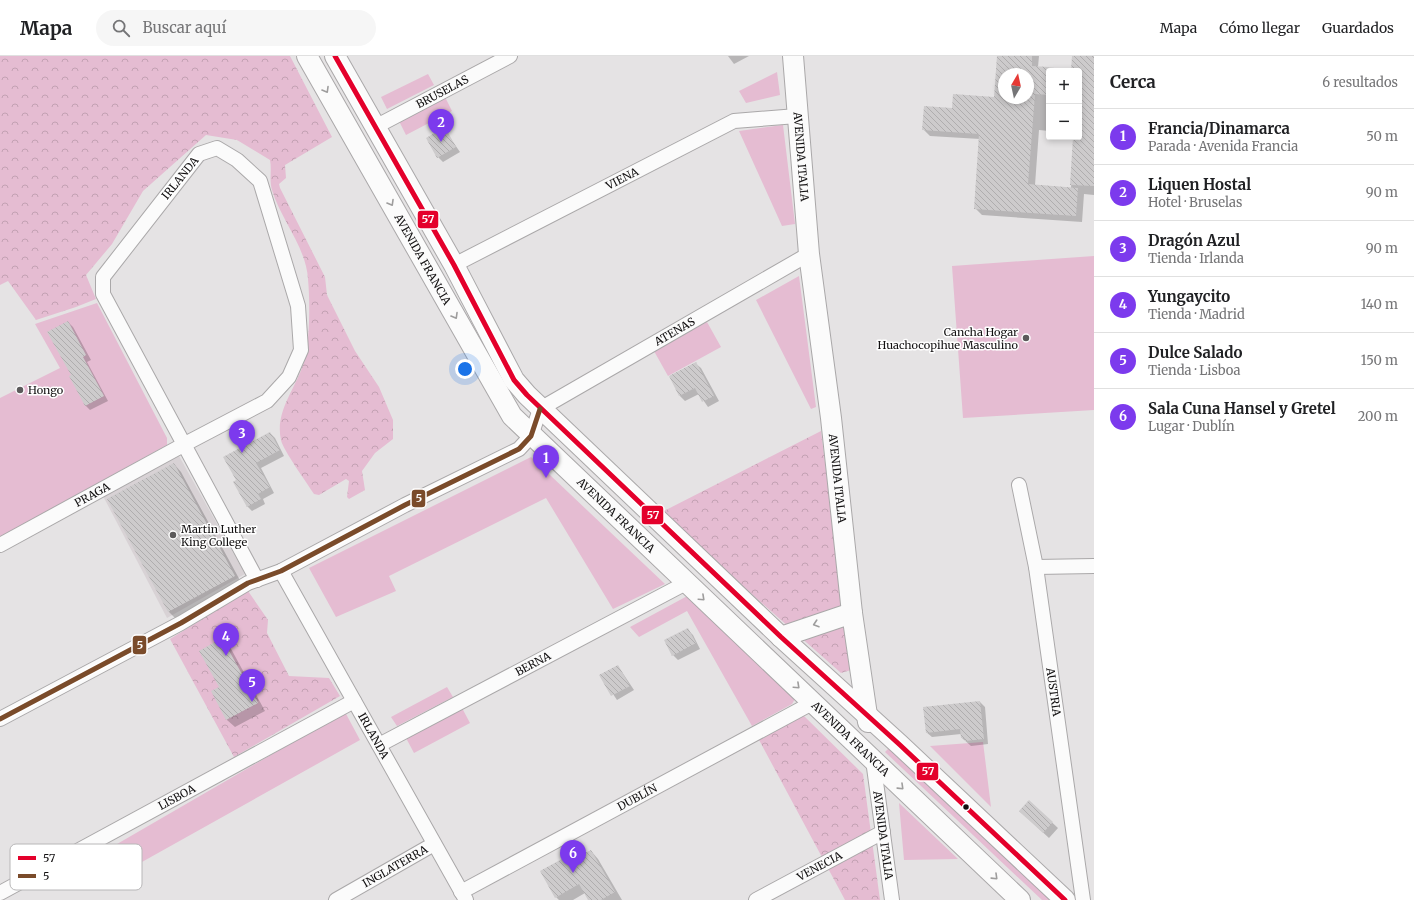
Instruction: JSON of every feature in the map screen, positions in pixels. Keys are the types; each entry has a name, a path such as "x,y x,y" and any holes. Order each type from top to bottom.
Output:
{"main road":[{"name":"AVENIDA FRANCIA","path":"307,56 512,416 531,436 814,702 1020,900"},
{"name":"AVENIDA FRANCIA","path":"335,56 454,265 514,380 540,408 781,637 1065,900"},
{"name":"AVENIDA ITALIA","path":"793,56 809,254 831,418 852,613 873,760"},
{"path":"781,637 852,613"}],"street":[{"name":"BRUSELAS","path":"375,127 510,56"},
{"name":"VIENA","path":"454,265 734,121 797,116"},
{"name":"IRLANDA","path":"185,444 267,401 290,377 301,350 298,306 260,181 237,160 217,148 198,154 102,277 103,294 257,580"},
{"name":"ATENAS","path":"540,408 809,254"},
{"path":"0,719 181,623 248,582 281,571 405,504 519,449 531,436 540,408"},
{"name":"PRAGA","path":"0,545 185,444"},
{"name":"AUSTRIA","path":"1019,485 1036,567 1083,900"},
{"path":"1036,567 1094,566"},
{"name":"IRLANDA","path":"281,571 464,896"},
{"name":"BERNA","path":"379,744 686,583"},
{"name":"LISBOA","path":"90,844 354,701"},
{"name":"DUBLÍN","path":"464,896 814,702"},
{"name":"AVENIDA ITALIA","path":"873,760 892,900"},
{"name":"VENECIA","path":"756,900 883,832"},
{"name":"INGLATERRA","path":"336,900 434,844"},
{"name":"LISBOA","path":"0,893 10,888"}],"shaded area":[{"name":"Martin Luther King College","path":"179,456 245,574 167,618 103,496"}],"green space":[{"path":"0,56 290,56 332,137 285,165 286,178 279,184 280,188 325,277 327,295 355,351 379,387 393,420 393,439 375,453 362,471 365,490 349,499 347,497 349,481 346,479 319,495 314,494 290,459 281,440 281,418 288,398 302,368 307,349 309,329 308,279 303,256 281,212 272,190 270,160 237,140 206,135 143,191 112,244 86,275 96,299 36,320 8,281 0,285"},
{"path":"777,72 780,95 746,103 739,91"},
{"path":"428,74 434,85 387,109 381,97"},
{"path":"444,95 452,111 406,135 398,119"},
{"path":"783,125 795,224 782,226 739,131"},
{"name":"Cancha Hogar Huachocopihue Masculino","path":"1094,256 1094,410 963,418 952,266"},
{"path":"799,276 816,407 811,409 756,300"},
{"path":"97,303 167,438 167,445 0,537 0,398 60,368 35,324"},
{"path":"707,322 721,347 668,376 654,351"},
{"path":"821,431 851,670 841,673 660,513"},
{"path":"531,457 665,584 613,609 546,498 389,576 396,591 336,617 309,568"},
{"path":"248,591 268,620 267,633 289,676 329,678 340,696 234,757 170,639"},
{"path":"691,594 796,697 792,704 752,726 687,611 639,637 630,627"},
{"path":"447,687 453,697 397,726 391,717"},
{"path":"462,708 470,723 414,753 406,738"},
{"path":"345,712 360,740 142,862 142,844 117,844"},
{"path":"804,716 863,774 880,900 845,900 758,738"},
{"path":"983,742 991,807 930,746"},
{"path":"889,748 1055,900 1042,900 885,752"},
{"path":"899,803 958,859 904,860"}],"building":[{"path":"997,56 1032,56 1032,66 1049,67 1046,68 1046,95 1035,94 1028,184 1078,188 1076,216 974,209 979,134 922,130 924,106 952,108 953,94 994,97"},
{"path":"1072,56 1094,56 1094,186 1070,185 1073,140 1082,140 1082,68 1071,68"},
{"path":"445,127 456,147 437,158 426,138"},
{"path":"68,321 86,355 83,357 104,396 85,406 69,376 71,375 47,332"},
{"path":"696,362 714,396 702,402 695,388 679,396 669,376"},
{"path":"270,432 280,450 256,463 270,487 258,494 261,499 247,507 233,482 236,480 223,457"},
{"name":"Martin Luther King College","path":"174,463 235,576 168,612 107,499"},
{"path":"688,628 696,643 672,656 664,640"},
{"path":"222,638 258,703 226,720 211,691 219,687 199,651"},
{"path":"618,665 630,686 611,696 599,675"},
{"path":"980,701 984,739 965,741 965,738 961,738 960,729 926,733 923,707"},
{"path":"1029,800 1053,822 1043,833 1019,811"},
{"path":"582,848 585,853 591,850 615,892 601,900 588,900 579,884 555,898 540,871"}],"transit line":[{"name":"57","path":"335,56 454,265 514,380 527,395 781,637 900,745 1065,900"},
{"name":"5","path":"0,719 181,623 248,583 281,571 405,505 519,449 531,436 540,409"}],"place":[{"name":"Liquen Hostal","path":"441,142"},
{"name":"Cancha Hogar Huachocopihue Masculino","path":"1026,338"},
{"name":"Hongo","path":"20,390"},
{"name":"Dragón Azul","path":"242,453"},
{"name":"Francia/Dinamarca","path":"546,478"},
{"name":"Martin Luther King College","path":"173,535"},
{"name":"Yungaycito","path":"226,656"},
{"name":"Dulce Salado","path":"252,702"},
{"name":"Sala Cuna Hansel y Gretel","path":"573,873"}]}
